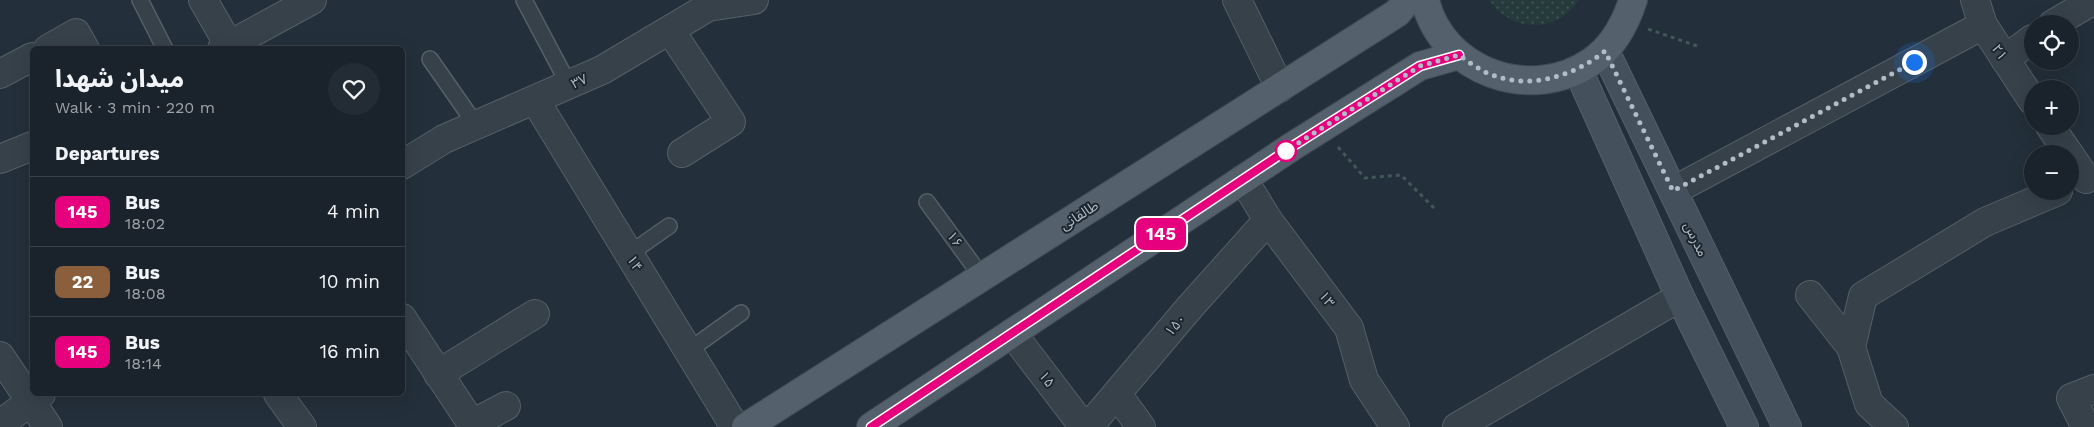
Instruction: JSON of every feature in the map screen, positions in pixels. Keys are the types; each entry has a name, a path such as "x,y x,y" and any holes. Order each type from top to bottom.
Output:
{"main road":[{"name":"طالقانی","path":"746,427 1397,13 1408,0"},
{"path":"1426,0 1428,11 1441,35 1459,55 1486,72 1516,80 1548,80 1578,70 1605,51 1630,10"},
{"name":"مدرس","path":"1605,51 1787,427"},
{"path":"871,427 1243,179 1420,66 1459,55"},
{"path":"1578,70 1680,297 1744,427"}],"street":[{"path":"203,0 226,46"},
{"path":"228,46 312,0"},
{"name":"۳۷","path":"405,163 444,139 602,70 670,30 706,3 752,0"},
{"path":"1238,0 1280,88"},
{"path":"2068,15 2094,0"},
{"path":"1673,191 1979,13"},
{"name":"۲۱","path":"1979,13 2024,88"},
{"path":"670,30 731,122 682,153"},
{"path":"53,46 76,33 82,46"},
{"path":"2005,59 2024,45"},
{"path":"0,74 30,58"},
{"name":"۱۴","path":"535,100 735,427"},
{"path":"0,159 30,147"},
{"name":"۱۳","path":"1243,179 1268,220 1349,328 1364,380 1395,427"},
{"path":"1851,347 1863,296 1985,222 2037,200"},
{"name":"۱۵۰","path":"1082,426 1096,418 1268,220"},
{"path":"1810,295 1851,347 1868,404 1894,427"},
{"path":"1457,427 1680,297"},
{"path":"438,374 535,314"},
{"path":"405,323 472,424 506,406"},
{"name":"۱۵","path":"1012,333 1082,426"},
{"path":"0,356 30,391"},
{"path":"2086,427 2071,398 2094,389"},
{"path":"1116,394 1141,427"},
{"path":"279,396 294,424"},
{"path":"0,424 35,397 48,427"}],"lane":[{"path":"140,0 163,46"},
{"path":"524,0 569,85"},
{"path":"430,59 476,125"},
{"name":"۱۶","path":"927,202 982,277"},
{"path":"629,254 669,226"},
{"path":"688,351 741,313"}],"path":[{"path":"1630,10 1697,46"},
{"path":"1322,128 1365,178 1401,175 1434,208"}],"green space":[{"path":"1489,0 1579,0 1570,11 1559,19 1547,24 1534,25 1509,19 1498,11"}],"bus line":[{"name":"145","path":"871,427 1293,146 1420,66 1459,55"}],"route":[{"path":"1286,151 1281,154 1420,66 1459,55 1486,72 1516,80 1548,80 1578,70 1592,62 1605,51 1673,191 1914,62"}]}
